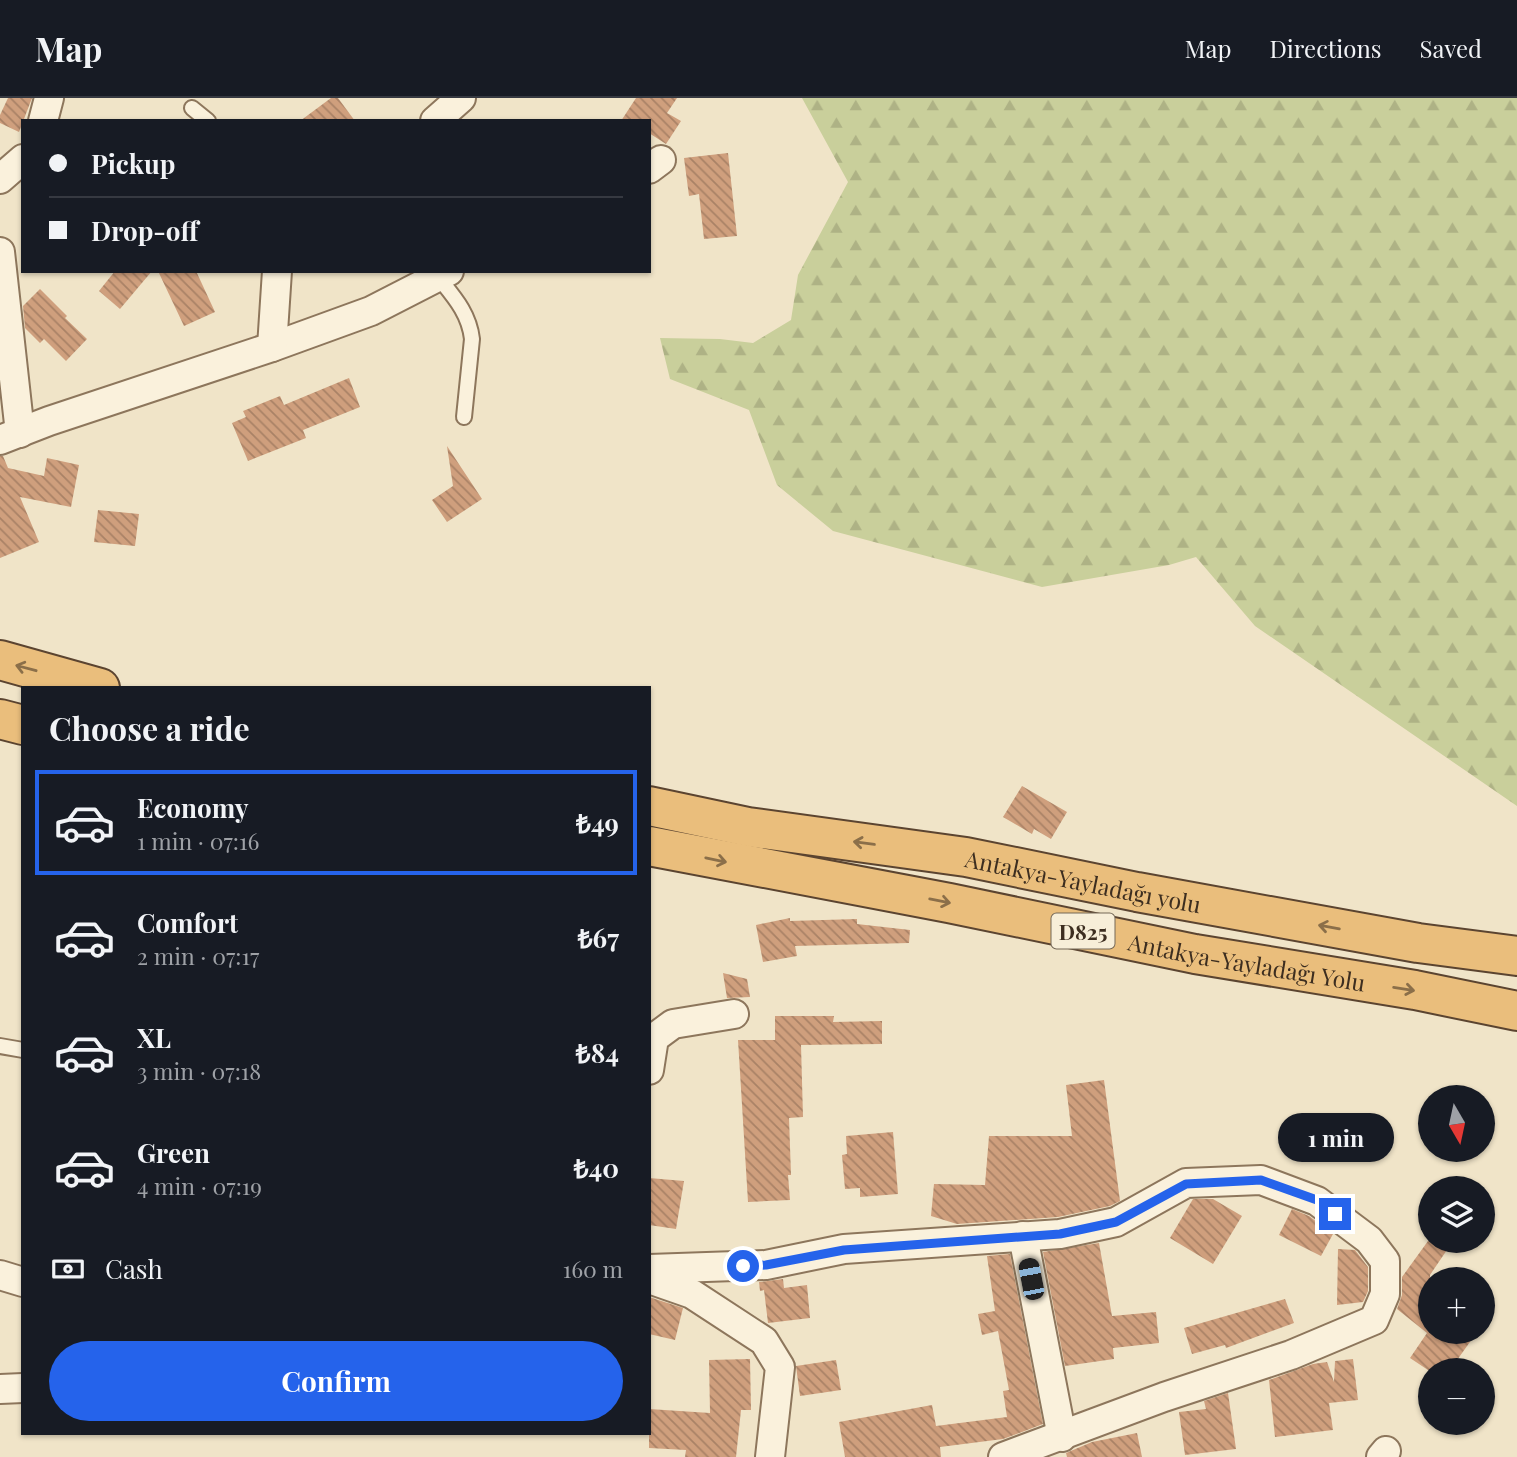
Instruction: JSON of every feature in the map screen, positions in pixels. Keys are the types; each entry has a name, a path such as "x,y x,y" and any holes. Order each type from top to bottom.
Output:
{"highway":[{"path":"0,660 93,686"},
{"path":"0,719 21,724"},
{"name":"Antakya-Yayladağı yolu","path":"651,806 748,827 965,857 1137,892 1418,943 1517,956"},
{"name":"Antakya-Yayladağı Yolu","path":"651,846 949,903 1195,954 1415,990 1517,1011"}],"street":[{"path":"44,119 49,98"},
{"path":"437,119 461,98"},
{"path":"0,179 21,161"},
{"path":"0,252 10,436 371,311 444,274"},
{"path":"272,347 277,273"},
{"path":"651,1057 654,1038 673,1024 734,1014"},
{"path":"651,1269 766,1265 844,1250 1060,1234 1116,1222 1186,1184 1261,1180 1317,1200 1369,1240 1385,1261 1385,1294 1374,1320 1291,1355 1164,1397 1003,1457"},
{"path":"1023,1236 1062,1437"},
{"path":"0,1275 21,1281"},
{"path":"651,1280 692,1294 764,1341 780,1367 770,1457"},
{"path":"0,1389 21,1388"}],"lane":[{"path":"192,108 206,119"},
{"path":"444,274 471,327 464,417"},
{"path":"0,1046 21,1050"}],"green space":[{"path":"802,98 1517,98 1517,806 1255,626 1196,557 1169,565 1042,587 833,531 777,485 749,410 670,379 660,338 720,339 753,343 791,320 798,275 848,182"}],"building":[{"path":"8,98 32,98 24,119 21,119 19,132 0,123 0,115"},
{"path":"331,98 338,98 354,119 303,119"},
{"path":"636,98 677,98 667,113 681,121 666,144 651,134 651,119 622,119"},
{"path":"728,153 737,236 704,239 699,194 689,196 684,158"},
{"path":"113,273 150,273 120,309 99,291"},
{"path":"159,273 197,273 215,312 184,326"},
{"path":"40,289 87,339 66,361 44,339 40,343 25,328 23,306"},
{"path":"349,378 360,407 303,430 306,438 248,461 232,423 246,417 243,411 280,396 284,405"},
{"path":"447,446 482,499 447,522 432,500 453,486"},
{"path":"0,456 3,456 8,468 44,476 47,458 79,465 71,507 20,497 39,542 0,558"},
{"path":"98,510 139,514 135,546 94,542"},
{"path":"1022,786 1067,812 1051,839 1034,829 1032,834 1003,817"},
{"path":"790,918 790,921 857,919 857,924 910,930 909,943 795,946 797,956 763,962 756,925"},
{"path":"723,973 747,979 750,997 727,998"},
{"path":"775,1016 834,1016 833,1022 882,1021 882,1044 801,1045 803,1117 789,1118 790,1200 748,1202 738,1040 775,1040"},
{"path":"1104,1080 1120,1201 1110,1206 1058,1217 957,1224 931,1216 934,1184 985,1185 989,1136 1072,1136 1066,1085"},
{"path":"893,1132 898,1194 860,1197 860,1188 845,1189 842,1155 847,1154 846,1136"},
{"path":"651,1178 684,1181 676,1229 651,1225"},
{"path":"1193,1199 1213,1199 1242,1216 1213,1264 1170,1238"},
{"path":"1292,1209 1309,1216 1333,1234 1321,1256 1279,1235"},
{"path":"1099,1243 1112,1316 1156,1312 1159,1343 1113,1348 1114,1359 1065,1366 1043,1252"},
{"path":"1338,1249 1355,1250 1368,1267 1368,1291 1363,1302 1337,1305"},
{"path":"1419,1253 1445,1253 1435,1267 1418,1267 1418,1326 1397,1309 1402,1295 1402,1277"},
{"path":"1010,1254 1043,1424 1003,1439 940,1447 941,1457 845,1457 839,1422 932,1405 936,1426 1007,1417 1003,1391 1009,1390 998,1331 982,1335 978,1314 995,1311 987,1256"},
{"path":"783,1279 784,1288 807,1285 810,1318 768,1323 764,1290 760,1291 759,1282"},
{"path":"651,1298 683,1308 675,1340 651,1334"},
{"path":"1285,1299 1294,1323 1226,1348 1225,1345 1192,1354 1184,1328"},
{"path":"1420,1344 1468,1344 1459,1358 1418,1358 1418,1363 1410,1358"},
{"path":"750,1359 751,1410 741,1410 736,1457 685,1457 686,1450 649,1448 651,1409 710,1413 709,1360"},
{"path":"1353,1359 1358,1400 1329,1403 1333,1430 1275,1437 1269,1380 1313,1364 1327,1362 1334,1382 1335,1361"},
{"path":"836,1360 841,1390 800,1396 796,1366"},
{"path":"1228,1393 1236,1449 1185,1455 1179,1412 1206,1409 1204,1401"},
{"path":"1137,1433 1142,1457 1067,1457 1066,1453 1092,1442"}],"route":[{"path":"743,1266 766,1265 844,1250 1060,1234 1116,1222 1186,1184 1261,1180 1317,1200 1335,1214"}]}
